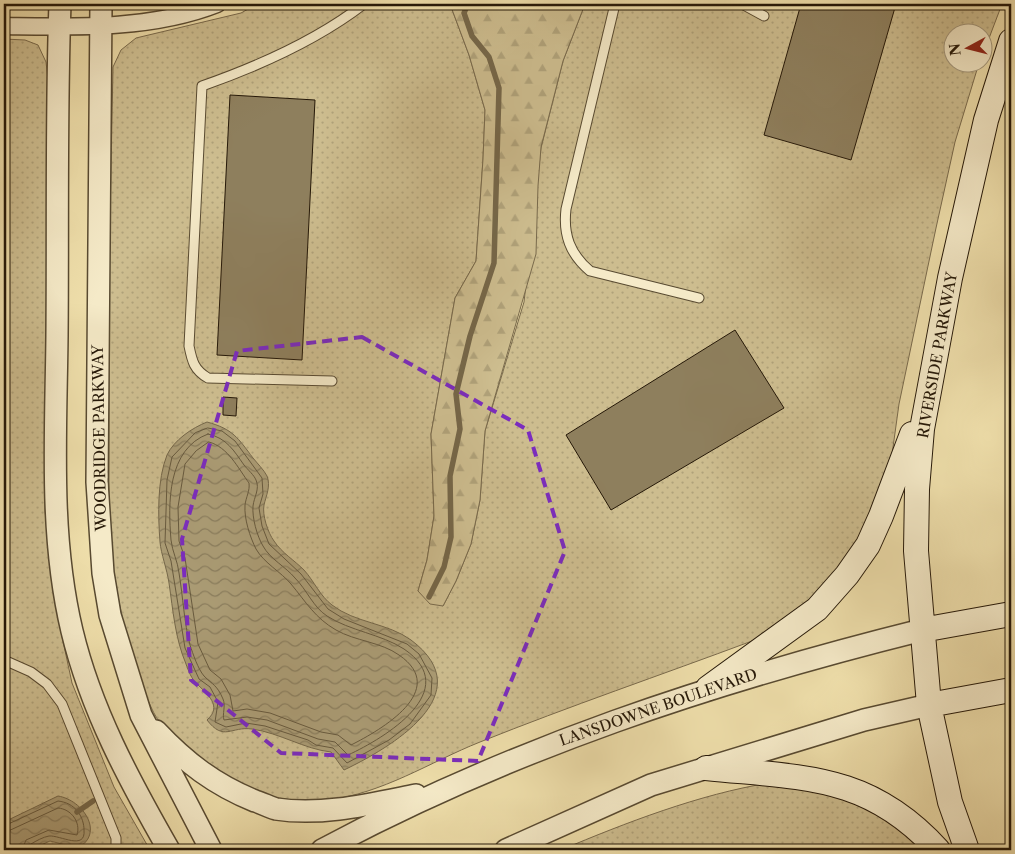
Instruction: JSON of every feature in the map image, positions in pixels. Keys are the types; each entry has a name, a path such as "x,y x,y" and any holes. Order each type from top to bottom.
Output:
{"main road":[{"name":"RIVERSIDE PARKWAY","path":"967,850 950,802 929,705 916,551 917,489 922,429 930,375 986,120 1011,41"},
{"path":"708,688 817,609 847,575 868,545 881,516 907,450 930,375"},
{"name":"LANSDOWNE BOULEVARD","path":"922,630 1011,614"},
{"path":"929,705 1011,690"},
{"path":"706,768 825,781 846,787 885,804 918,829 938,850"}],"street":[{"path":"60,4 56,468 62,563 72,630 88,686 126,774 169,850"},
{"path":"4,26 59,26 101,14 142,23 217,4"},
{"name":"WOODRIDGE PARKWAY","path":"101,14 97,482 103,573 110,615 141,715 212,850"},
{"name":"LANSDOWNE BOULEVARD","path":"322,850 446,789 560,740 708,688 771,669 922,630"},
{"path":"506,850 651,786 864,720 929,705"},
{"path":"141,715 180,757 200,773 241,795 275,808 305,811 363,806 446,789"}],"lane":[{"path":"332,381 208,378 198,372 191,359 189,346 202,86 233,76 299,45 348,16 364,4"},
{"path":"615,4 566,209 564,225 568,244 576,259 590,270 699,298"},
{"path":"742,4 764,16"},
{"path":"4,660 31,672 47,684 62,704 116,838 116,850"}],"highlighted area":[{"path":"362,337 528,430 565,551 478,761 281,753 191,680 182,539 237,351"}],"green space":[{"path":"257,4 450,4 469,55 485,110 476,261 455,298 431,434 434,516 427,560 418,591 443,606 456,581 471,544 480,500 485,431 524,302 541,148 563,61 585,4 1002,4 992,30 992,22 942,22 942,72 976,72 955,142 936,228 899,404 890,469 859,543 827,585 782,624 752,641 480,742 386,784 347,797 302,801 250,790 225,779 181,747 163,728 151,707 136,668 119,604 110,541 109,309 113,67 121,50 136,38 241,13"},
{"path":"450,4 585,4 563,61 541,147 536,254 485,431 480,500 471,544 456,581 443,606 430,604 418,591 427,560 434,516 431,434 455,298 476,261 485,110 469,55"},
{"path":"4,39 25,40 38,45 46,62 48,80 45,511 58,618 72,683 114,787 150,850 4,850"},
{"path":"769,783 868,802 931,850 561,850 663,810 716,794"}],"water":[{"path":"207,422 223,428 234,435 266,474 268,487 264,514 270,533 274,541 304,570 328,601 351,616 402,634 411,640 431,660 437,680 434,699 422,717 384,748 344,770 331,752 311,748 252,729 223,732 213,727 207,720 212,715 214,705 209,696 190,675 182,654 161,547 159,510 161,475 167,455 174,444 184,435"},
{"path":"58,796 75,804 88,818 90,834 86,842 78,848 50,841 30,850 4,850 4,822"}],"building":[{"path":"801,4 896,4 851,160 764,135"},
{"path":"230,95 315,100 302,360 217,355"},
{"path":"735,330 784,408 611,510 566,435"},
{"path":"223,397 237,398 236,416 223,415"}],"waterway":[{"path":"429,597 444,567 451,537 450,476 460,429 456,394 470,336 494,263 499,88 489,57 472,36 464,13 468,4"},
{"path":"77,812 93,801"}]}
